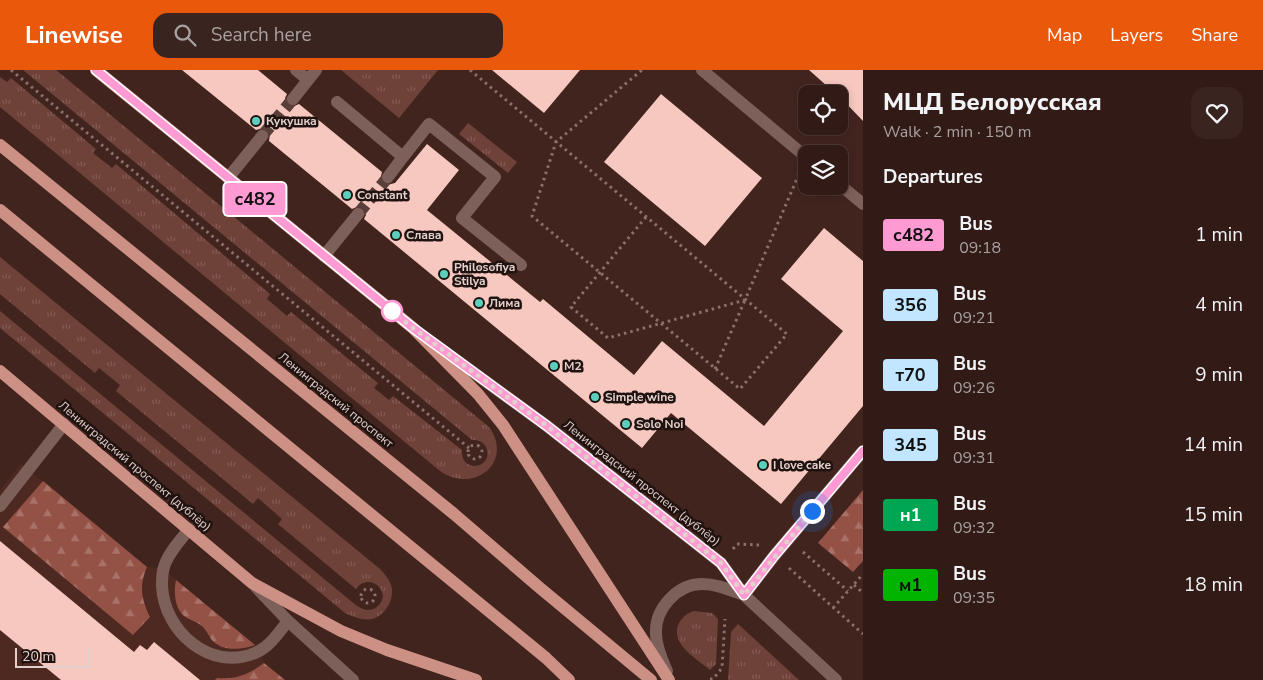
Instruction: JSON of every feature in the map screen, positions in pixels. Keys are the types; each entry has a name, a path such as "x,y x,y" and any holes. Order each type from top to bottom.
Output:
{"main road":[{"name":"Ленинградский проспект (дублёр)","path":"96,70 413,328 478,394 503,424 670,680"},
{"name":"Ленинградский проспект","path":"0,145 454,514 651,680"},
{"path":"0,210 570,680"},
{"name":"Ленинградский проспект (дублёр)","path":"0,371 252,582 341,631 387,650 476,680"}],"street":[{"path":"293,99 312,75 296,70"},
{"path":"702,70 798,157"},
{"path":"337,102 403,157"},
{"path":"388,177 429,124 495,177 462,218 521,265"},
{"path":"228,178 262,136"},
{"path":"848,192 863,204"},
{"path":"324,256 358,214"},
{"name":"Ленинградский проспект (дублёр)","path":"413,328 547,426 721,563 744,595 836,680"},
{"path":"0,506 64,424"},
{"path":"670,680 659,650 656,634 658,618 666,604 677,592 690,586 702,584 744,595 774,556 863,451"},
{"path":"189,529 165,562 162,580 166,609 176,626 187,639 212,654 223,657 244,656 261,650 269,644 288,621"},
{"name":"Ленинградский проспект (дублёр)","path":"252,582 288,621 353,680"}],"path":[{"path":"11,70 469,448"},
{"path":"470,70 556,142 646,217 745,300 786,334 740,389 532,216 556,142 642,70"},
{"path":"715,369 798,176"},
{"path":"646,217 571,307 608,338 745,300"},
{"path":"477,445 481,448 481,456 473,459 469,456 469,448 477,445"},
{"path":"737,544 758,544 762,547"},
{"path":"802,552 848,591"},
{"path":"789,568 863,634"},
{"path":"833,608 863,574"},
{"path":"854,585 863,593"},
{"path":"366,589 371,589 374,592 374,600 371,603 366,603 361,596 366,589"},
{"path":"710,679 713,679 722,668 725,619"}],"shaded area":[{"path":"21,464 147,567 163,569 261,650 264,663 285,680 0,680 0,490"}],"green space":[{"path":"23,70 56,70 489,427 496,440 497,452 494,462 487,471 477,477 466,479 453,477 440,471 0,107 0,77 7,82 11,78 96,149 93,153 112,168 116,164 270,294 267,299 287,316 291,312 378,383 374,388 389,400 393,396 462,450 466,463 471,466 477,466 486,460 486,447 483,443 472,440"},
{"path":"341,70 438,70 399,118"},
{"path":"468,123 517,162 508,173 459,134"},
{"path":"0,257 380,569 389,581 392,590 391,599 386,609 379,616 367,619 360,619 345,613 0,328 0,311 353,603 367,610 378,606 382,601 383,595 378,586 367,582 361,584 356,589 278,524 282,519 258,498 253,504 116,391 120,385 99,368 95,373 0,294"},
{"path":"43,481 147,567 144,574 142,592 150,617 133,635 3,527"},
{"path":"863,490 863,561 853,572 818,543"},
{"path":"176,580 255,645 232,649 215,643 202,626 186,617 179,610 175,597"},
{"path":"694,611 712,613 718,619 716,664 710,670 686,650 678,638 679,623 685,616"},
{"path":"738,624 799,680 728,680 731,632"},
{"path":"264,663 285,680 215,680 217,678 230,678 242,675"}],"building":[{"path":"182,70 258,70 287,94 285,98 288,105 292,107 299,104 382,172 380,180 387,185 395,183 427,144 459,170 427,210 540,302 543,299 634,375 662,341 764,426 843,331 781,279 824,228 863,261 863,406 781,504 671,413 642,448 364,219 366,215 363,208 359,206 352,209 269,141 270,134 267,130 263,128 256,130"},
{"path":"492,70 580,70 544,113"},
{"path":"809,70 863,70 863,121 848,105 848,85 826,85"},
{"path":"661,94 762,178 705,246 604,162"},
{"path":"0,541 134,652 140,645 147,650 154,642 200,680 61,680 0,630"}],"tunnel":[{"path":"262,136 293,99"},
{"path":"358,214 388,177"}],"bus line":[{"name":"с482","path":"96,70 413,328 547,426 721,563 744,595 774,556 863,451"}],"place":[{"name":"Кукушка","path":"256,121"},
{"name":"Constant","path":"347,195"},
{"name":"Слава","path":"396,235"},
{"name":"Philosofiya Stilya","path":"444,274"},
{"name":"Лима","path":"479,303"},
{"name":"М2","path":"554,366"},
{"name":"Simple wine","path":"595,397"},
{"name":"Solo Noi","path":"626,424"},
{"name":"I love cake","path":"763,465"}],"route":[{"path":"392,311 547,426 721,563 744,595 812,511"}]}
